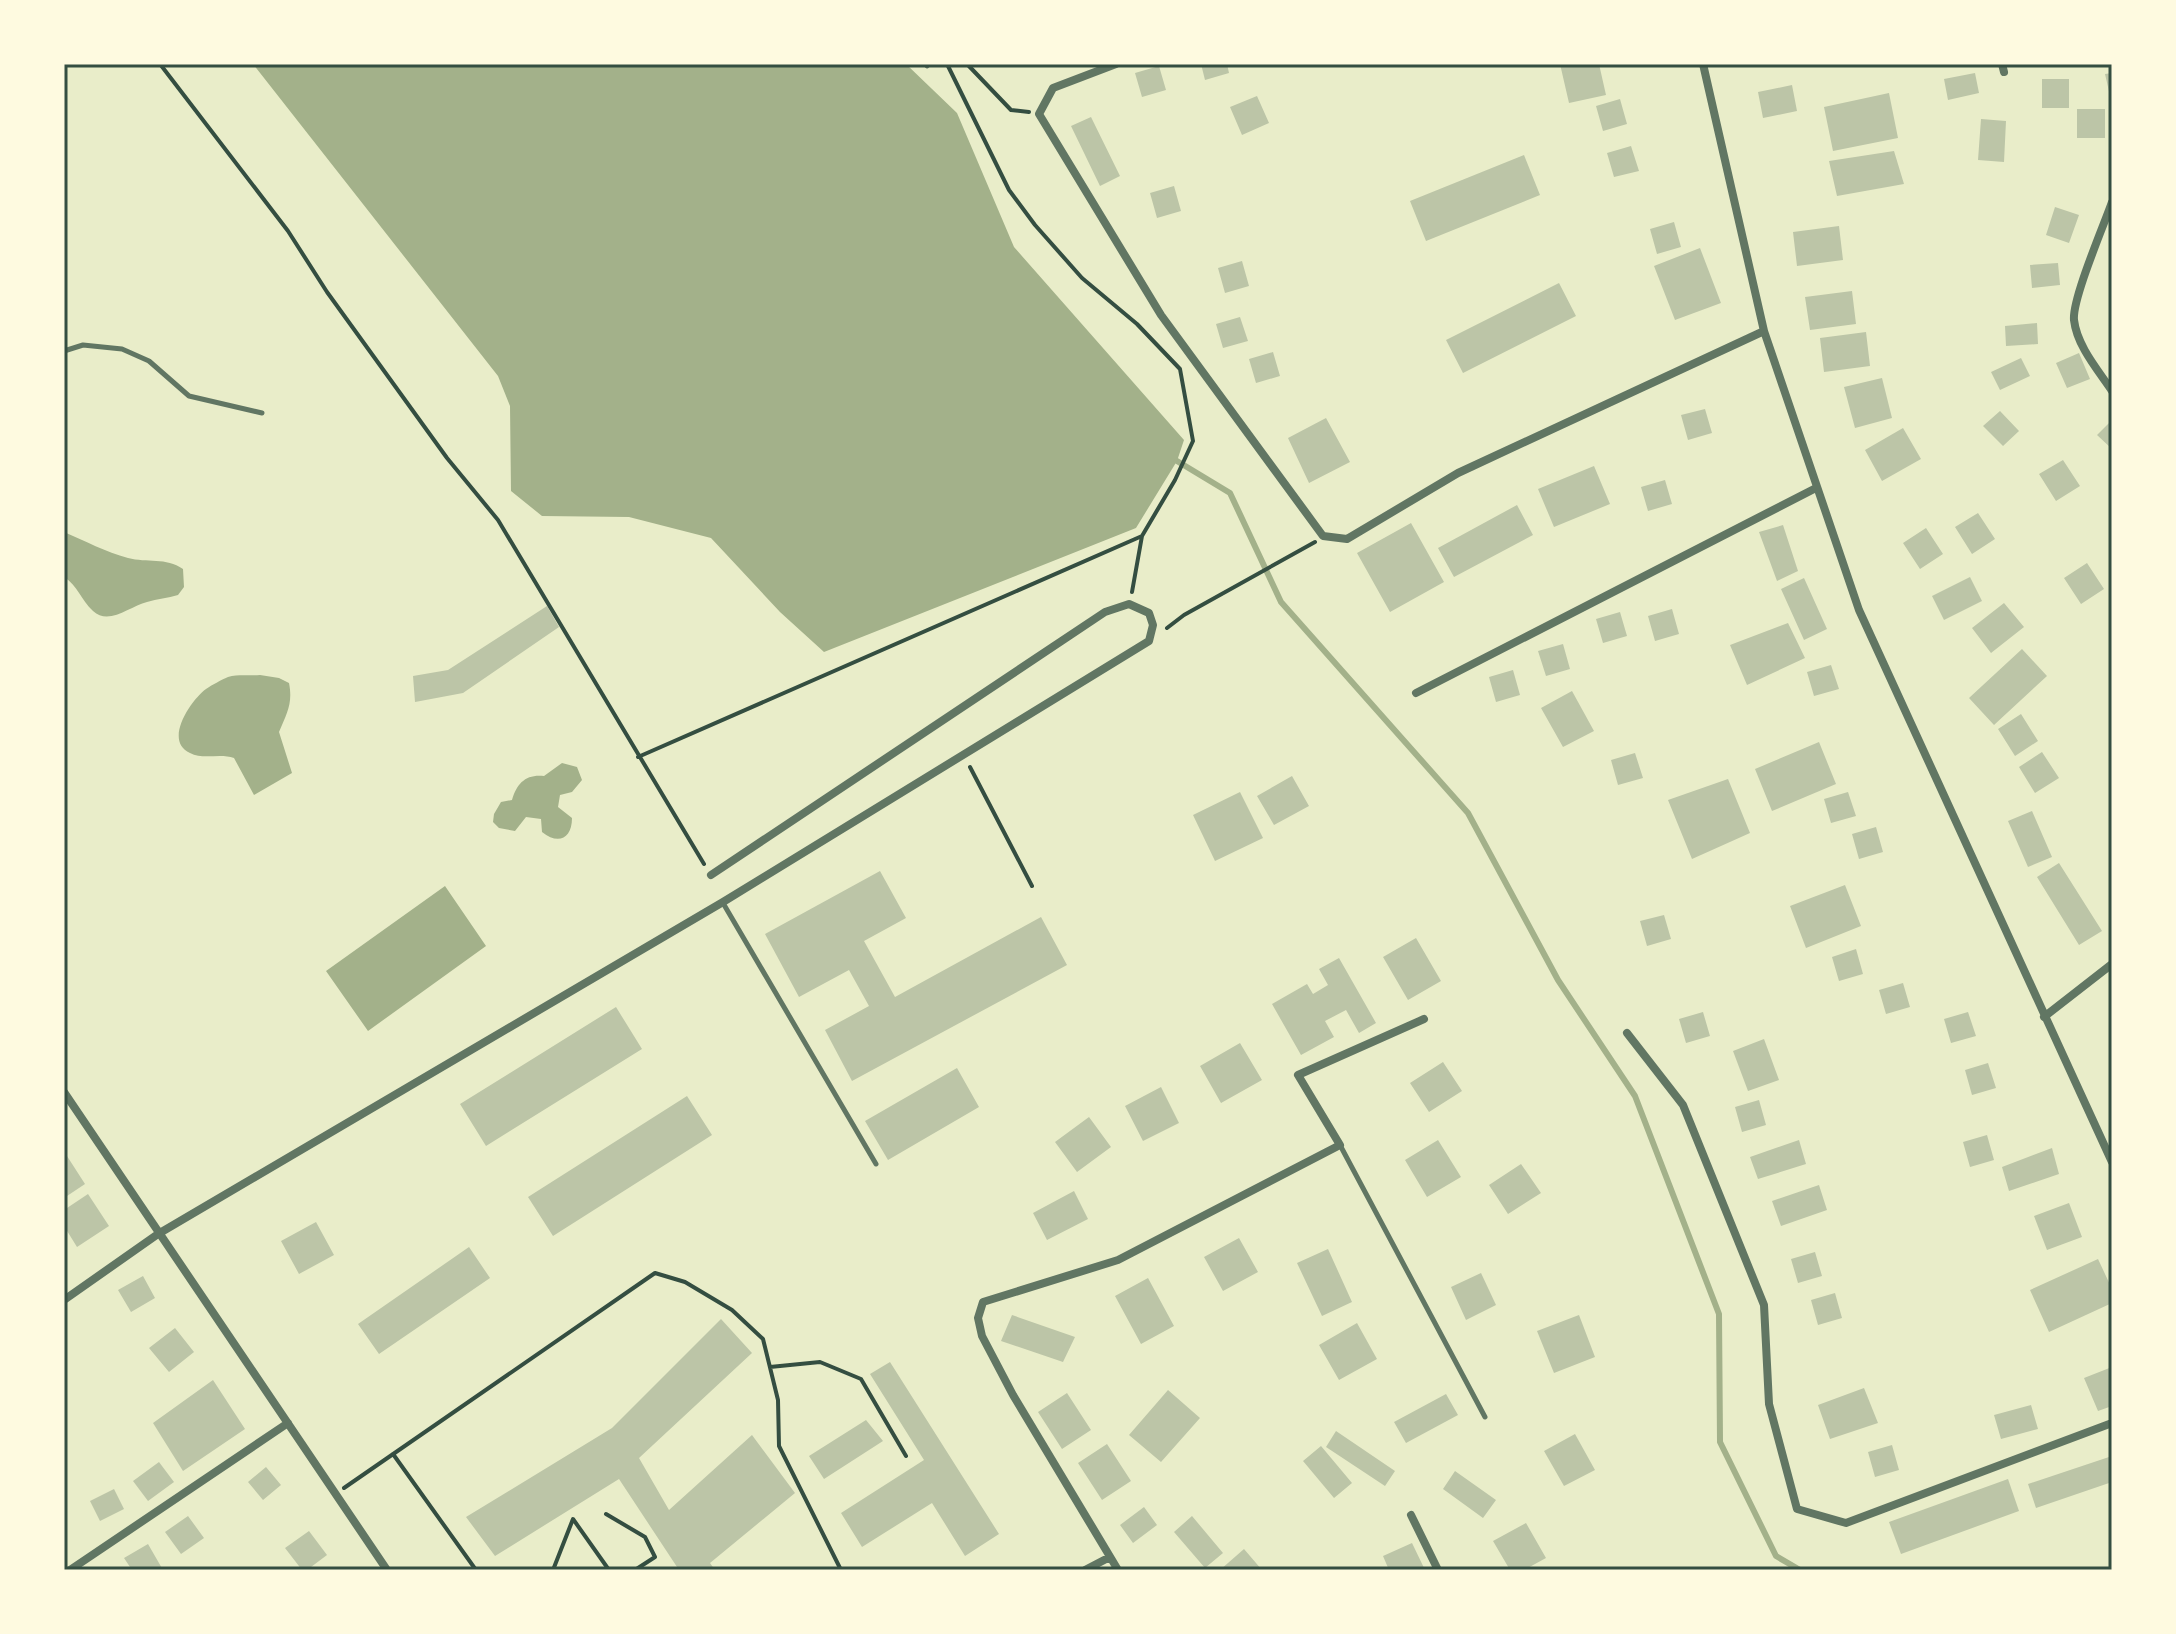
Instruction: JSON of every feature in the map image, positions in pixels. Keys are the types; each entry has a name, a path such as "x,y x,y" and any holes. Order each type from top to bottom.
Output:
{"street":[{"path":"1116,64 1053,88 1039,114 1161,315 1323,536 1347,539 1458,473 1764,331"},
{"path":"1703,64 1764,331 1859,610 2112,1162"},
{"path":"2112,202 2074,318 2082,345 2112,391"},
{"path":"1416,693 1816,488"},
{"path":"64,1300 158,1234 723,902 1149,641 1153,625 1149,613 1129,604 1105,612 711,875"},
{"path":"2044,1017 2112,964"},
{"path":"1118,1570 1108,1558 1013,1395 982,1336 978,1318 983,1302 1118,1260 1340,1145 1298,1075 1424,1019"},
{"path":"1627,1033 1683,1105 1764,1305 1769,1404 1797,1509 1846,1523 2112,1423"},
{"path":"64,1092 387,1570"},
{"path":"70,1570 288,1423"},
{"path":"1411,1515 1438,1570"},
{"path":"1085,1570 1108,1558"}],"lane":[{"path":"64,351 83,345 122,349 149,361 189,396 262,413"},
{"path":"723,902 876,1164"},
{"path":"1340,1145 1485,1417"}],"path":[{"path":"160,64 288,231 327,292 447,458 498,520 711,875"},
{"path":"947,64 1009,190 1035,225 1082,278 1137,324 1180,369 1193,441 1175,480 1142,536 1129,604"},
{"path":"967,64 1011,110 1039,114"},
{"path":"638,757 1142,536"},
{"path":"1173,623 1307,548"},
{"path":"964,754 1032,886"},
{"path":"336,1494 655,1273 685,1282 732,1310 763,1339 778,1400 779,1446 841,1570"},
{"path":"770,1367 820,1362 861,1379 906,1456"},
{"path":"393,1454 476,1570"},
{"path":"606,1514 645,1537 655,1557 635,1570"},
{"path":"553,1570 573,1519 609,1570"}],"shaded area":[{"path":"253,64 906,64 957,113 1014,247 1184,440 1177,461 1136,528 824,652 780,612 711,538 629,517 542,516 511,491 510,406 498,376"},
{"path":"64,532 128,558 177,565 183,569 184,587 178,595 147,602 113,616 99,615 64,577"},
{"path":"260,675 289,683 290,702 279,732 292,773 254,795 234,758 190,753 182,747 179,730 187,711 206,689 228,677"},
{"path":"562,763 577,767 582,780 572,792 560,795 558,807 572,818 567,835 559,839 548,836 542,832 541,819 526,817 515,831 499,828 493,822 501,802 512,800 523,781 544,776"},
{"path":"445,886 486,946 368,1031 326,971"}],"building":[{"path":"1201,64 1227,64 1229,73 1205,80"},
{"path":"1560,64 1599,64 1606,95 1569,103"},
{"path":"1159,66 1166,90 1142,97 1135,73"},
{"path":"1975,73 1979,93 1948,100 1944,79"},
{"path":"2112,73 2112,100 2111,100 2105,74"},
{"path":"2042,79 2069,79 2069,108 2042,108"},
{"path":"1792,85 1797,111 1763,118 1758,92"},
{"path":"1889,93 1898,138 1833,151 1824,107"},
{"path":"1257,96 1269,123 1242,135 1230,107"},
{"path":"1620,99 1627,124 1603,131 1596,106"},
{"path":"2077,109 2105,109 2105,138 2077,138"},
{"path":"1091,117 1120,176 1100,186 1071,126"},
{"path":"1981,119 2006,121 2004,162 1978,160"},
{"path":"1631,146 1639,171 1614,177 1607,153"},
{"path":"1894,151 1904,184 1837,196 1829,161"},
{"path":"1524,155 1540,195 1426,241 1410,201"},
{"path":"1174,186 1181,211 1157,218 1150,193"},
{"path":"2055,207 2079,215 2069,243 2046,235"},
{"path":"1674,222 1681,247 1657,254 1650,229"},
{"path":"1839,226 1843,260 1797,266 1793,232"},
{"path":"1700,248 1721,303 1675,320 1654,266"},
{"path":"1242,261 1249,286 1225,293 1218,268"},
{"path":"2058,263 2060,285 2032,288 2030,265"},
{"path":"1559,283 1576,316 1463,373 1446,340"},
{"path":"1852,291 1856,324 1810,330 1805,297"},
{"path":"1240,317 1248,341 1223,348 1216,324"},
{"path":"2037,323 2038,344 2006,346 2005,326"},
{"path":"1866,332 1870,366 1824,372 1820,338"},
{"path":"1273,352 1280,376 1256,383 1249,359"},
{"path":"2079,353 2090,379 2067,388 2056,363"},
{"path":"2021,358 2030,376 2000,390 1991,372"},
{"path":"1882,378 1892,418 1855,428 1844,387"},
{"path":"1705,409 1712,433 1688,440 1681,415"},
{"path":"2000,411 2019,431 2003,446 1983,426"},
{"path":"1326,418 1350,462 1309,483 1288,438"},
{"path":"2112,420 2112,449 2097,435"},
{"path":"1903,428 1921,459 1882,481 1865,450"},
{"path":"2063,460 2080,486 2056,501 2039,474"},
{"path":"1594,466 1610,504 1554,527 1538,489"},
{"path":"1665,480 1672,504 1648,511 1641,487"},
{"path":"1517,505 1533,535 1454,577 1438,548"},
{"path":"1978,513 1995,539 1972,554 1955,527"},
{"path":"1411,523 1444,582 1390,612 1357,553"},
{"path":"1783,525 1798,571 1777,581 1759,532"},
{"path":"1926,528 1943,554 1920,569 1903,543"},
{"path":"2087,563 2104,589 2081,604 2064,578"},
{"path":"1970,577 1982,601 1944,620 1932,596"},
{"path":"1804,578 1827,629 1804,640 1781,589"},
{"path":"2004,603 2024,627 1991,653 1972,628"},
{"path":"547,606 559,627 463,693 415,702 413,676 448,670"},
{"path":"1672,609 1679,634 1655,641 1648,616"},
{"path":"1620,612 1627,636 1603,643 1596,619"},
{"path":"1788,623 1805,658 1747,685 1730,645"},
{"path":"1563,644 1570,669 1546,676 1538,651"},
{"path":"2022,649 2047,676 1994,725 1969,698"},
{"path":"1831,665 1839,689 1814,696 1807,672"},
{"path":"1513,670 1520,695 1496,702 1489,677"},
{"path":"1572,691 1594,731 1563,747 1541,708"},
{"path":"2021,714 2038,741 2015,756 1998,729"},
{"path":"1819,742 1836,784 1772,811 1755,769"},
{"path":"2042,752 2059,778 2035,793 2019,767"},
{"path":"1635,753 1643,778 1618,785 1611,760"},
{"path":"1292,776 1309,806 1274,825 1257,796"},
{"path":"1728,779 1750,833 1692,859 1668,800"},
{"path":"1240,792 1263,838 1215,861 1193,815"},
{"path":"1848,792 1856,816 1831,823 1824,799"},
{"path":"2032,811 2052,857 2028,867 2008,821"},
{"path":"1876,827 1883,852 1859,859 1852,834"},
{"path":"2059,863 2102,931 2079,945 2037,877"},
{"path":"880,871 906,918 864,941 895,997 1041,917 1067,965 852,1081 825,1030 869,1006 849,970 799,997 765,934"},
{"path":"1845,885 1861,926 1806,948 1790,906"},
{"path":"1664,915 1671,939 1647,946 1640,921"},
{"path":"1416,938 1441,981 1408,1000 1383,957"},
{"path":"1856,949 1863,974 1839,981 1832,957"},
{"path":"1339,958 1376,1023 1359,1033 1346,1010 1325,1021 1334,1037 1301,1055 1272,1004 1307,984 1313,994 1328,985 1319,969"},
{"path":"1903,983 1910,1007 1886,1014 1879,990"},
{"path":"616,1007 642,1049 486,1146 460,1104"},
{"path":"1703,1012 1710,1036 1686,1043 1679,1019"},
{"path":"1968,1012 1976,1036 1951,1043 1944,1019"},
{"path":"1764,1039 1779,1080 1748,1091 1733,1051"},
{"path":"1240,1043 1262,1080 1221,1103 1200,1066"},
{"path":"1443,1062 1462,1091 1429,1112 1410,1083"},
{"path":"1988,1063 1996,1088 1972,1095 1965,1070"},
{"path":"957,1068 979,1107 888,1160 865,1121"},
{"path":"1161,1087 1179,1123 1143,1141 1125,1106"},
{"path":"687,1096 712,1135 553,1236 528,1197"},
{"path":"1759,1100 1766,1125 1742,1132 1735,1107"},
{"path":"1089,1117 1111,1147 1077,1172 1055,1142"},
{"path":"1987,1135 1994,1160 1970,1167 1963,1142"},
{"path":"1438,1140 1461,1177 1427,1197 1405,1160"},
{"path":"1799,1140 1806,1164 1758,1179 1750,1157"},
{"path":"2052,1148 2059,1174 2009,1191 2002,1167"},
{"path":"67,1156 85,1184 64,1198 64,1158"},
{"path":"1521,1164 1541,1193 1508,1214 1489,1185"},
{"path":"1819,1185 1827,1210 1781,1226 1772,1201"},
{"path":"1074,1191 1088,1219 1047,1240 1033,1213"},
{"path":"88,1194 109,1226 77,1247 64,1226 64,1210"},
{"path":"2069,1203 2082,1237 2047,1250 2034,1216"},
{"path":"316,1222 334,1255 299,1274 281,1241"},
{"path":"1239,1238 1258,1272 1223,1291 1204,1257"},
{"path":"469,1247 490,1278 379,1354 358,1324"},
{"path":"1328,1249 1352,1302 1322,1316 1297,1263"},
{"path":"1815,1252 1822,1276 1798,1283 1791,1259"},
{"path":"2098,1259 2112,1289 2112,1303 2049,1332 2030,1290"},
{"path":"1481,1273 1496,1305 1466,1320 1451,1287"},
{"path":"143,1276 155,1298 131,1312 118,1290"},
{"path":"1148,1278 1174,1326 1141,1344 1115,1296"},
{"path":"1835,1293 1842,1318 1818,1325 1811,1300"},
{"path":"1012,1315 1075,1337 1063,1362 1001,1341"},
{"path":"1579,1315 1595,1357 1554,1373 1537,1331"},
{"path":"721,1319 752,1353 639,1458 669,1510 752,1435 795,1493 710,1563 715,1570 679,1570 619,1479 495,1556 466,1517 612,1428"},
{"path":"1357,1323 1377,1359 1339,1380 1319,1345"},
{"path":"175,1328 194,1352 169,1372 149,1348"},
{"path":"890,1362 999,1534 965,1556 932,1503 862,1547 841,1513 924,1460 870,1374"},
{"path":"2112,1367 2112,1406 2098,1411 2084,1378"},
{"path":"213,1380 245,1429 183,1471 153,1423"},
{"path":"1864,1388 1878,1423 1830,1439 1818,1405"},
{"path":"1168,1390 1200,1418 1161,1462 1129,1435"},
{"path":"1067,1393 1091,1430 1062,1449 1038,1412"},
{"path":"1446,1394 1458,1415 1406,1443 1394,1422"},
{"path":"2031,1405 2038,1429 2001,1439 1994,1415"},
{"path":"866,1420 883,1441 824,1479 809,1456"},
{"path":"1336,1431 1395,1471 1385,1486 1326,1447"},
{"path":"1575,1434 1595,1470 1564,1486 1544,1451"},
{"path":"1107,1444 1131,1481 1102,1500 1078,1463"},
{"path":"1892,1445 1899,1470 1875,1477 1868,1452"},
{"path":"1321,1446 1352,1483 1334,1498 1303,1461"},
{"path":"2112,1456 2112,1482 2036,1508 2028,1484"},
{"path":"159,1462 174,1482 148,1501 133,1481"},
{"path":"266,1467 281,1485 263,1500 248,1482"},
{"path":"1455,1471 1496,1500 1483,1518 1443,1489"},
{"path":"2008,1479 2019,1511 1901,1554 1889,1522"},
{"path":"114,1489 124,1509 100,1521 90,1501"},
{"path":"1144,1507 1157,1525 1133,1543 1120,1525"},
{"path":"188,1516 204,1538 181,1554 165,1532"},
{"path":"1192,1516 1223,1553 1205,1568 1174,1532"},
{"path":"1526,1523 1546,1558 1524,1570 1510,1570 1493,1541"},
{"path":"309,1531 327,1555 307,1570 302,1570 285,1548"},
{"path":"1412,1543 1425,1570 1389,1570 1383,1556"},
{"path":"148,1544 163,1570 132,1570 124,1558"},
{"path":"1244,1549 1262,1570 1220,1570"}],"waterway":[{"path":"1177,461 1230,493 1281,602 1468,813 1558,980 1635,1096 1719,1314 1720,1442 1776,1556 1800,1570"}]}
